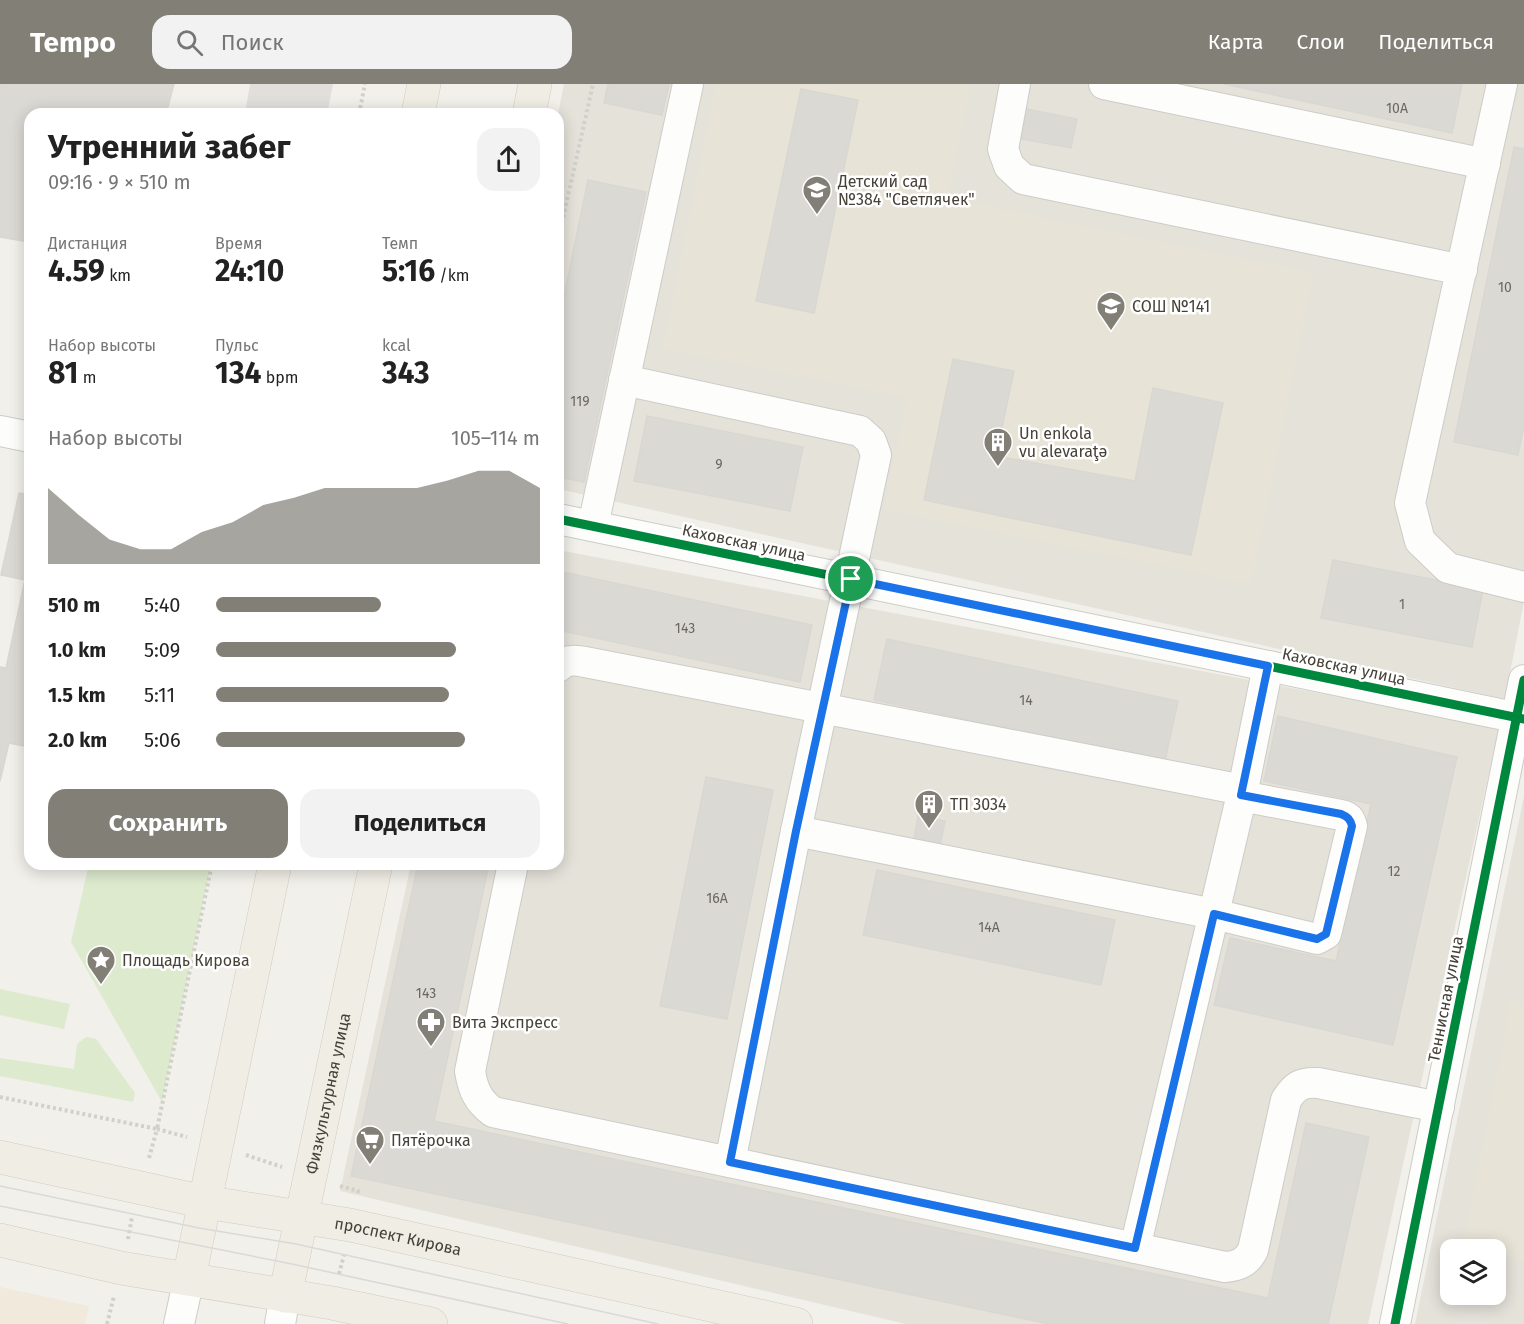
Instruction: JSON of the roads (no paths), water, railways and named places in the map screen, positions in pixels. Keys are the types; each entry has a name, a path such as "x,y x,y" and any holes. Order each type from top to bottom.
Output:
{"main road":[{"path":"419,108 424,84"},
{"path":"530,108 536,84"},
{"path":"189,1278 274,870"},
{"name":"Физкультурная улица","path":"282,1310 375,870"},
{"name":"проспект Кирова","path":"0,1157 205,1202 350,1225 796,1324"},
{"path":"0,1240 121,1268 189,1278 282,1310 431,1324"}],"street":[{"path":"593,526 688,84"},
{"path":"1015,84 1003,149 1009,166 1023,178 1462,270"},
{"path":"1104,84 1485,164"},
{"path":"1502,84 1410,503 1420,541 1448,568 1524,587"},
{"path":"624,380 860,431 871,441 876,455 796,831 730,1162"},
{"path":"0,430 24,436"},
{"name":"Каховская улица","path":"564,520 1520,718"},
{"path":"564,663 575,660 1242,793 1341,814 1346,816 1352,826 1326,934 1317,939 1214,914 796,831"},
{"path":"1135,1248 1242,793 1268,666"},
{"name":"Теннисная улица","path":"1395,1324 1520,718 1524,680"},
{"path":"512,870 470,1071 474,1091 482,1104 493,1112 1225,1267 1238,1266 1248,1259 1253,1250 1286,1100 1293,1089 1305,1082 1438,1107"},
{"path":"179,1324 189,1278"}],"tram line":[{"path":"0,1186 199,1228 296,1244 658,1324"},
{"path":"0,1206 292,1264 568,1324"}],"place":[{"name":"Детский сад №384 \"Светлячек\"","path":"817,216"},
{"name":"СОШ №141","path":"1111,332"},
{"name":"Un enkola vu alevaraţə","path":"998,468"},
{"name":"ТП 3034","path":"929,830"},
{"name":"Площадь Кирова","path":"101,986"},
{"name":"Вита Экспресс","path":"431,1048"},
{"name":"Пятёрочка","path":"370,1166"}]}
